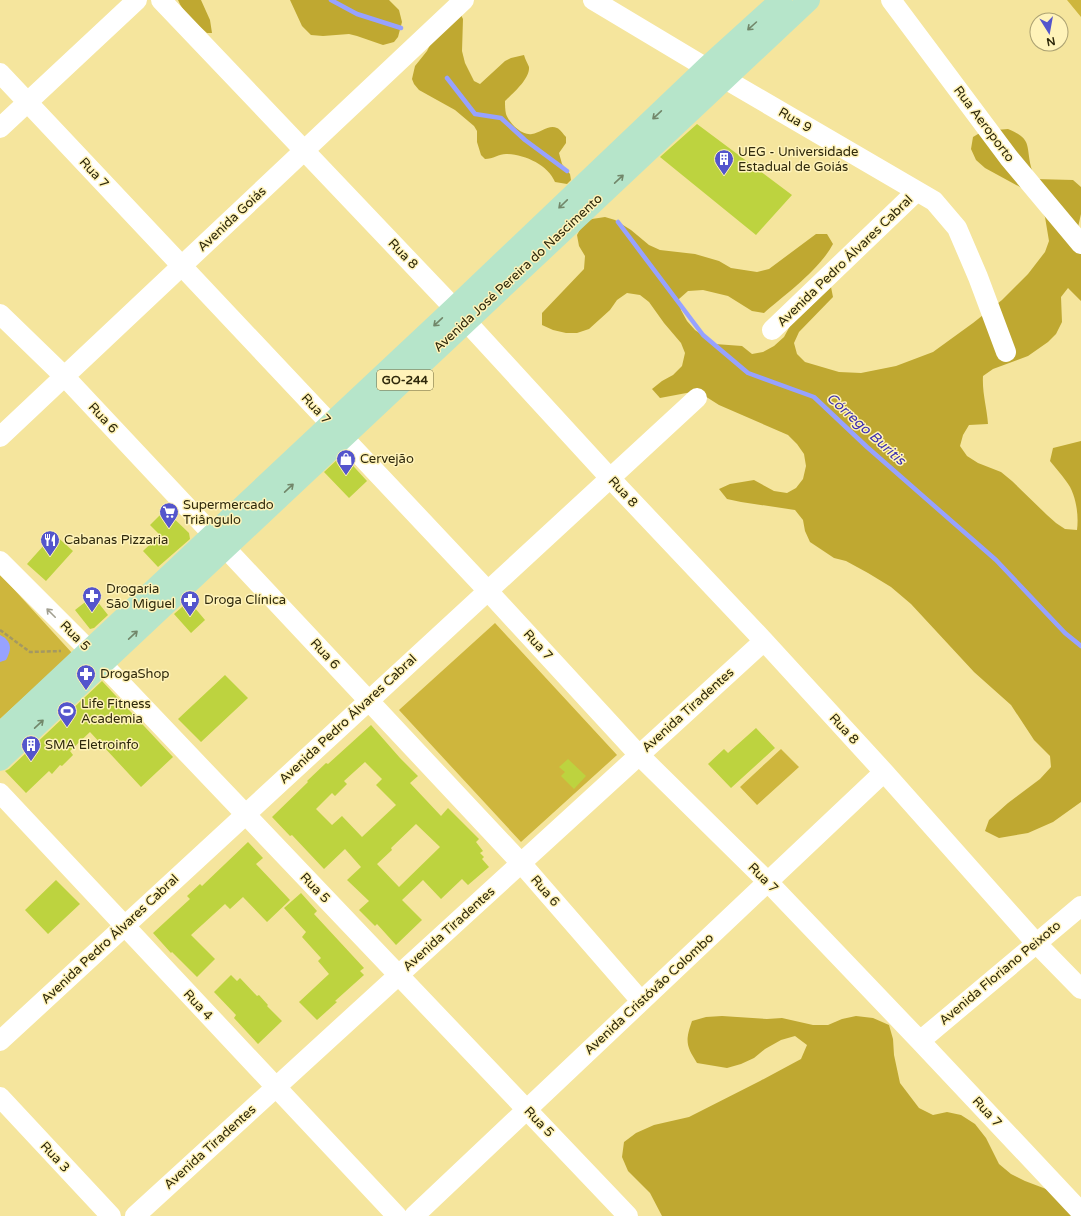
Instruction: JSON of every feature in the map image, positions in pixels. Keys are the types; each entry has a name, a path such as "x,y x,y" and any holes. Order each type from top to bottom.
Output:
{"main road":[{"name":"Avenida José Pereira do Nascimento","path":"0,734 95,657 460,315 595,187 706,68 781,0"},
{"name":"Avenida José Pereira do Nascimento","path":"595,187 725,79 809,0"},
{"name":"Avenida José Pereira do Nascimento","path":"0,760 95,657"}],"street":[{"path":"0,128 137,0"},
{"name":"Rua 8","path":"161,0 460,315 610,478 764,641 884,772 1036,943 1081,989"},
{"name":"Avenida Goiás","path":"0,437 464,0"},
{"name":"Rua 9","path":"593,0 706,68 934,201 957,228 978,277 1006,352"},
{"name":"Rua Aeroporto","path":"896,2 1010,158 1080,240"},
{"name":"Rua 7","path":"0,73 488,591 639,755 768,882 920,1040 1081,1212"},
{"name":"Avenida Pedro Álvares Cabral","path":"772,330 917,191"},
{"name":"Rua 6","path":"0,314 65,377 521,863 641,1001"},
{"name":"Avenida Pedro Álvares Cabral","path":"0,1040 697,398"},
{"name":"Rua 5","path":"0,561 95,657 628,1216"},
{"name":"Avenida Tiradentes","path":"135,1216 764,641"},
{"name":"Avenida Cristóvão Colombo","path":"414,1216 884,772"},
{"name":"Rua 4","path":"0,793 396,1216"},
{"name":"Avenida Floriano Peixoto","path":"920,1040 1081,906"},
{"name":"Rua 3","path":"0,1097 111,1216"}],"path":[{"path":"0,630 30,652 95,657"}],"shaded area":[{"path":"178,0 201,0 210,20 212,33 207,33 194,22 186,14"},
{"path":"290,0 389,0 399,10 402,22 398,37 394,42 383,45 349,34 323,36 311,35 302,26"},
{"path":"1067,0 1081,0 1081,17"},
{"path":"460,13 463,19 462,51 465,63 474,81 480,84 505,61 524,55 529,67 529,72 520,86 505,101 506,114 513,125 524,133 532,134 551,127 557,128 562,132 566,137 566,143 559,153 562,164 570,174 571,180 567,184 555,182 547,170 528,158 503,154 485,159 481,155 477,142 477,131 474,126 455,110 419,90 414,84 412,79 415,66 427,51 439,27"},
{"path":"1008,129 1025,140 1035,179 1073,180 1081,187 1081,214 1076,236 1081,254 1081,301 1068,288 1061,297 1062,322 1056,334 1048,342 1028,356 993,369 983,376 983,388 988,424 969,425 963,435 960,446 967,456 978,463 1001,472 1056,523 1065,529 1077,530 1078,518 1072,492 1066,481 1050,461 1053,448 1081,441 1081,802 1053,822 1028,833 999,838 985,831 989,820 1008,803 1040,779 1051,767 1050,756 1034,740 1011,705 974,672 911,604 891,587 846,561 834,558 810,542 805,531 803,520 795,510 727,499 719,489 730,484 754,480 774,491 787,493 796,488 803,479 806,466 804,454 797,444 788,435 719,405 697,391 660,398 652,389 673,375 682,366 685,353 681,343 649,302 640,295 627,293 617,300 610,310 589,329 577,333 566,333 553,330 542,325 542,313 584,269 585,256 579,246 577,235 583,224 592,219 605,217 615,220 631,230 649,245 660,250 695,254 719,261 731,268 757,272 769,269 816,234 827,234 833,244 820,263 802,281 764,313 752,311 728,296 703,290 688,291 679,299 681,310 687,321 695,330 715,344 742,346 752,354 763,352 774,346 784,337 790,326 831,287 833,297 799,332 794,343 797,354 805,362 839,372 861,373 896,366 933,352 1002,300 1028,274 1045,252 1049,241 1045,217 1031,193 985,168 976,160 971,149 973,137 983,131"},
{"path":"0,574 72,653 0,719"},
{"path":"495,623 617,755 521,842 399,710"},
{"path":"781,749 799,767 757,805 740,787"},
{"path":"722,1016 767,1019 782,1018 813,1025 828,1025 842,1019 856,1016 873,1018 889,1025 893,1039 894,1055 900,1083 919,1108 933,1115 947,1112 961,1115 975,1124 986,1138 999,1164 1011,1174 1054,1192 1075,1216 662,1216 650,1193 628,1171 622,1157 624,1142 636,1133 654,1125 689,1117 760,1081 801,1059 807,1045 795,1036 781,1040 765,1049 754,1058 727,1068 697,1063 688,1043 688,1034 692,1021 706,1017"}],"water":[{"path":"0,635 7,640 10,649 6,660 0,662"}],"building":[{"name":"UEG - Universidade Estadual de Goiás","path":"697,124 792,195 756,235 660,157"},
{"name":"Cervejão","path":"340,457 345,457 367,481 349,498 324,472"},
{"name":"Supermercado Triângulo","path":"165,510 189,533 190,539 158,567 143,551 160,535 150,525"},
{"name":"Cabanas Pizzaria","path":"54,534 73,551 46,581 27,564"},
{"name":"Drogaria São Miguel","path":"93,596 108,615 94,628 90,629 75,610"},
{"name":"Droga Clínica","path":"189,601 205,620 191,633 174,614"},
{"path":"225,675 248,698 201,742 178,719"},
{"path":"102,681 173,757 141,787 90,732 70,751 73,755 62,766 60,765 52,774 49,771 26,793 5,771 9,769"},
{"path":"371,725 418,776 410,783 441,816 448,808 479,839 476,842 483,851 480,853 484,857 482,859 489,867 468,885 462,879 441,899 423,880 402,900 422,920 396,945 377,924 375,926 359,910 369,901 347,880 361,867 345,849 324,869 292,835 290,836 272,817 326,763 328,764","holes":["365,762 382,779 376,785 396,805 362,837 342,816 332,825 316,809 332,793 335,796 347,784 344,781","416,824 440,847 399,887 377,864"]},
{"path":"756,728 775,748 731,788 708,764 724,749 728,753"},
{"path":"568,759 586,776 574,789 561,776 565,772 559,767"},
{"path":"248,842 263,858 256,864 290,900 267,922 243,897 230,909 225,904 191,935 215,959 197,977 172,952 171,953 153,933 190,899 187,896 200,884 202,886"},
{"path":"56,880 80,904 48,934 25,910"},
{"path":"301,893 317,911 314,914 364,968 360,971 364,975 335,1001 337,1002 317,1020 299,1002 329,974 318,961 321,958 302,937 306,932 284,908"},
{"path":"231,975 237,981 240,978 257,996 259,995 268,1005 267,1006 282,1021 258,1044 234,1018 236,1015 214,992"}],"waterway":[{"name":"Córrego Buritis","path":"331,0 357,14 401,28"},
{"name":"Córrego Buritis","path":"447,78 475,114 501,118 525,140 567,171"},
{"name":"Córrego Buritis","path":"618,222 703,335 748,373 814,397 867,447 996,560 1065,633 1081,646"}],"place":[{"name":"UEG - Universidade Estadual de Goiás","path":"724,176"},
{"name":"Cervejão","path":"346,476"},
{"name":"Supermercado Triângulo","path":"169,529"},
{"name":"Cabanas Pizzaria","path":"50,557"},
{"name":"Drogaria São Miguel","path":"92,613"},
{"name":"Droga Clínica","path":"190,617"},
{"name":"DrogaShop","path":"86,691"},
{"name":"Life Fitness Academia","path":"67,728"},
{"name":"SMA Eletroinfo","path":"31,762"}]}
